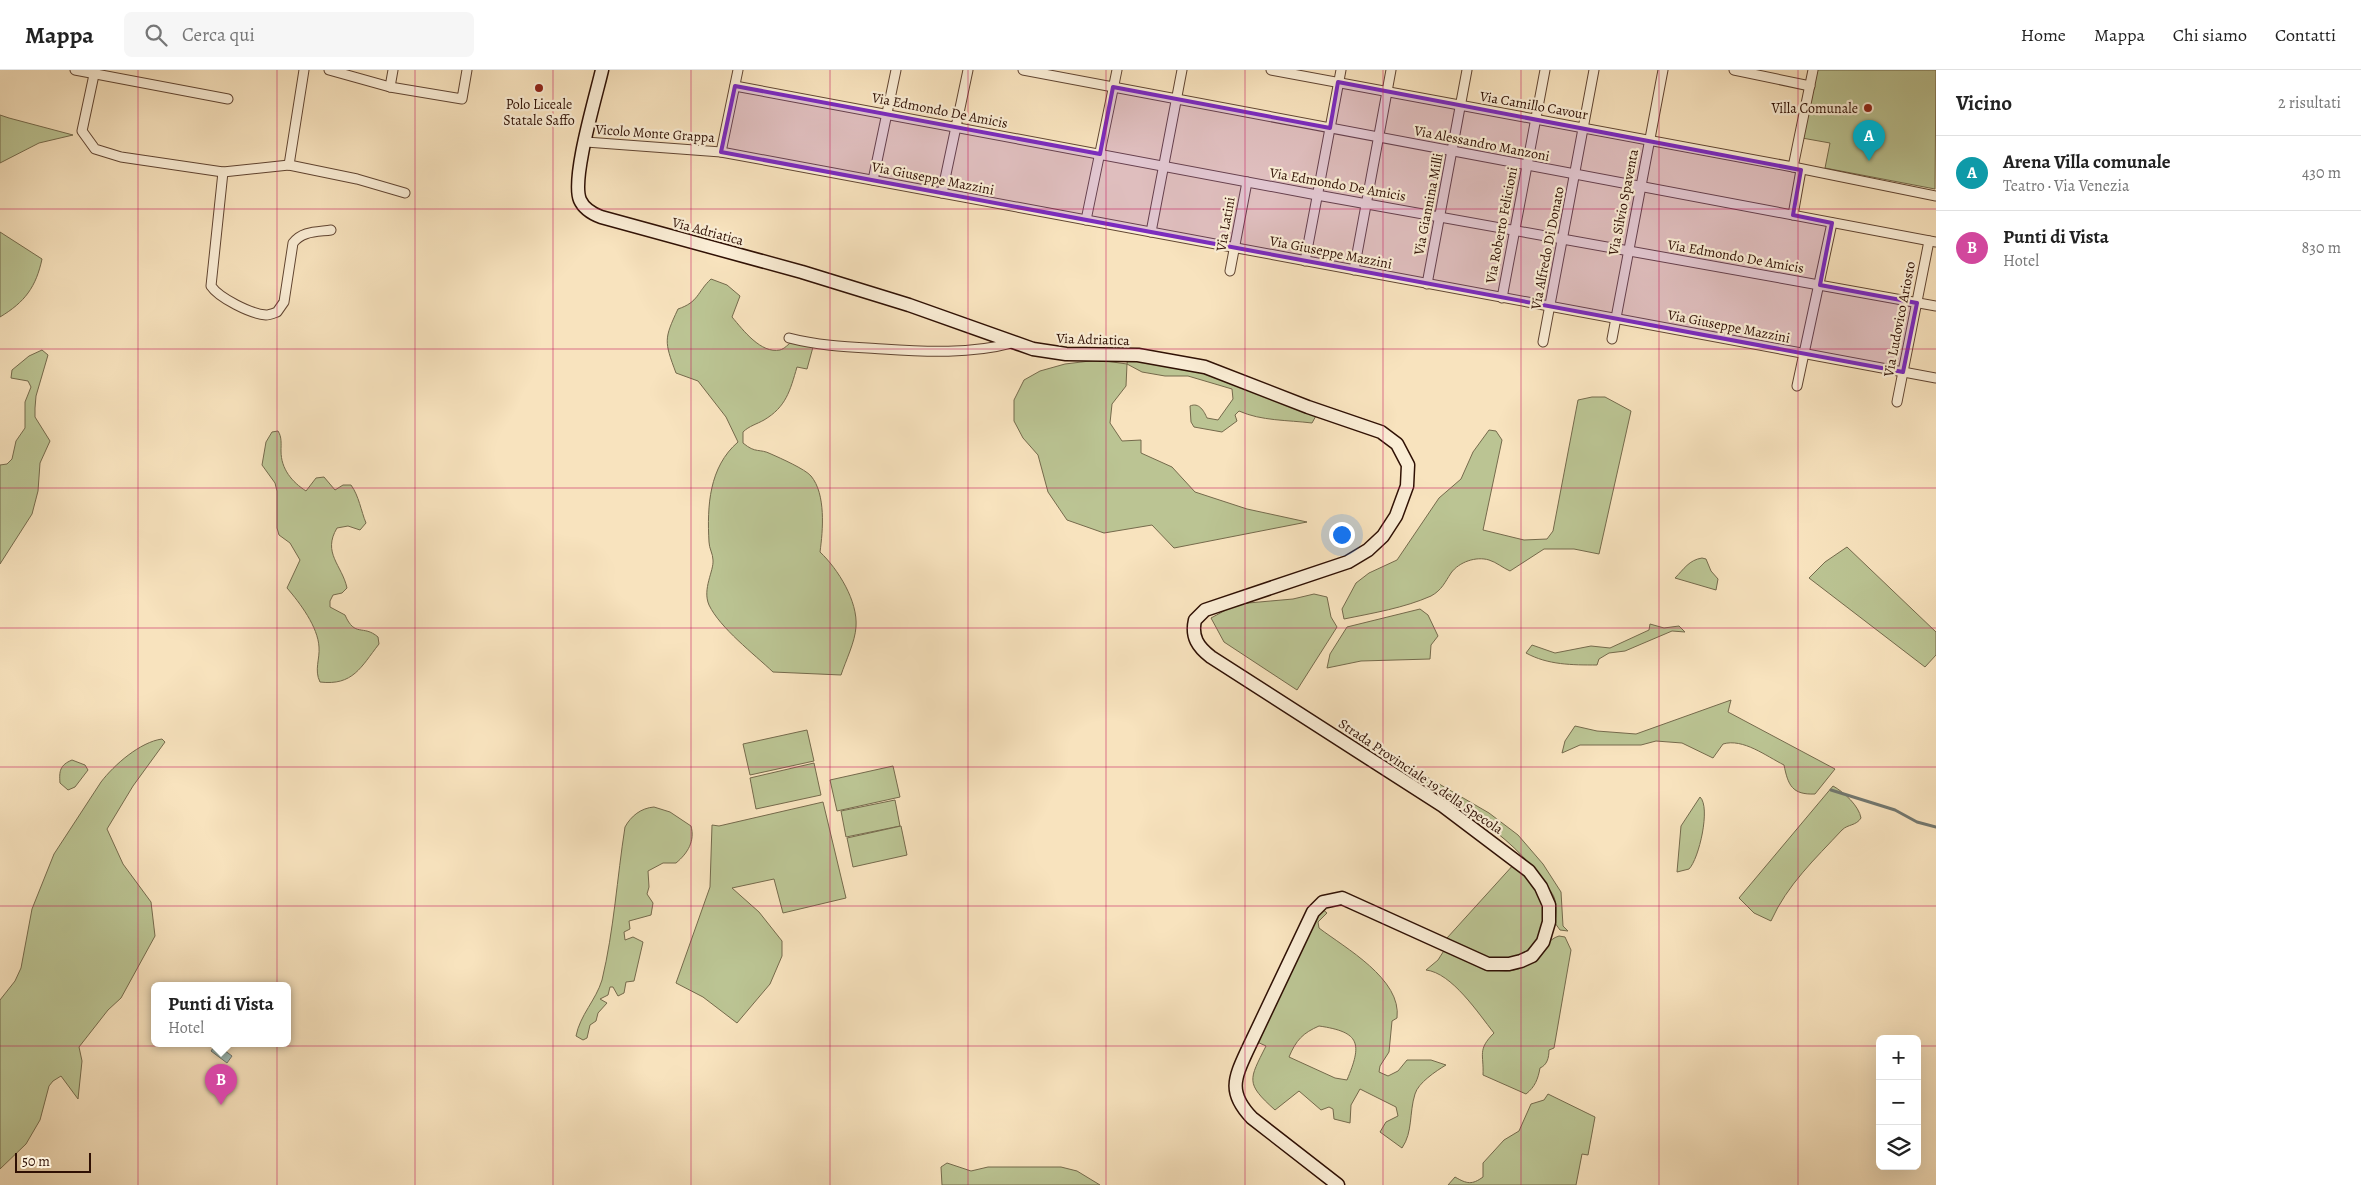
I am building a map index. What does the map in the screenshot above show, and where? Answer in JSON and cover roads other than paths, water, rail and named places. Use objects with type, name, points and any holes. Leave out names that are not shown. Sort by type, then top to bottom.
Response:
[{"type":"main road","name":"Via Adriatica","points":[[602,70],[578,178],[579,196],[585,207],[601,217],[810,275],[909,305],[1012,343],[1054,353],[1138,355],[1205,368],[1381,432],[1394,441],[1402,451],[1408,468],[1407,486],[1396,516],[1377,543],[1361,556],[1348,562],[1205,610],[1197,618],[1194,631],[1196,643],[1208,655]]},
{"type":"main road","name":"Strada Provinciale 19 della Specola","points":[[1208,655],[1476,829],[1529,871],[1541,887],[1550,905],[1550,922],[1543,942],[1532,956],[1509,964],[1488,964],[1342,898],[1324,902],[1313,912],[1247,1051],[1237,1074],[1235,1090],[1241,1107],[1252,1118],[1338,1185]]},
{"type":"street","points":[[74,70],[95,72],[228,99]]},
{"type":"street","points":[[288,165],[304,70]]},
{"type":"street","points":[[329,70],[390,87],[462,99],[467,70]]},
{"type":"street","points":[[390,87],[393,70]]},
{"type":"street","points":[[721,152],[738,70]]},
{"type":"street","points":[[873,180],[896,70]]},
{"type":"street","points":[[942,193],[968,70]]},
{"type":"street","name":"Via Alessandro Manzoni","points":[[1023,70],[1932,242]]},
{"type":"street","points":[[1086,220],[1117,70]]},
{"type":"street","points":[[1151,232],[1182,70]]},
{"type":"street","name":"Via Camillo Cavour","points":[[1271,70],[1797,168],[1936,196]]},
{"type":"street","points":[[1305,261],[1341,70]]},
{"type":"street","points":[[1354,270],[1391,70]]},
{"type":"street","name":"Via Giannina Milli","points":[[1427,284],[1468,70]]},
{"type":"street","name":"Via Roberto Felicioni","points":[[1502,298],[1545,70]]},
{"type":"street","name":"Via Alfredo Di Donato","points":[[1542,342],[1594,70]]},
{"type":"street","name":"Via Silvio Spaventa","points":[[1612,339],[1663,70]]},
{"type":"street","points":[[1734,70],[1810,86]]},
{"type":"street","points":[[1793,215],[1797,168],[1813,70]]},
{"type":"street","points":[[95,72],[82,131],[95,149],[114,155],[223,172],[288,165],[357,179],[405,193]]},
{"type":"street","name":"Via Edmondo De Amicis","points":[[735,86],[1366,204],[1936,306]]},
{"type":"street","name":"Vicolo Monte Grappa","points":[[586,142],[721,152]]},
{"type":"street","name":"Via Giuseppe Mazzini","points":[[721,152],[1936,378]]},
{"type":"street","points":[[223,172],[211,286],[216,294],[225,300],[267,316],[278,312],[284,302],[292,243],[298,236],[331,230]]},
{"type":"street","name":"Via Latini","points":[[1230,271],[1246,182]]},
{"type":"street","points":[[1798,386],[1832,223]]},
{"type":"street","name":"Via Ludovico Ariosto","points":[[1897,402],[1917,303],[1932,242]]},
{"type":"street","points":[[789,338],[818,345],[928,352],[988,348],[1012,343]]},
{"type":"water","points":[[214,1047],[220,1047],[232,1056],[227,1063],[211,1051]]},
{"type":"waterway","points":[[1831,790],[1895,810],[1917,822],[1936,827]]},
{"type":"place","name":"Polo Liceale Statale Saffo","points":[[539,88]]},
{"type":"place","name":"Villa Comunale","points":[[1868,108]]},
{"type":"place","name":"Arena Villa comunale","points":[[1869,161]]},
{"type":"place","name":"Punti di Vista","points":[[221,1105]]}]
